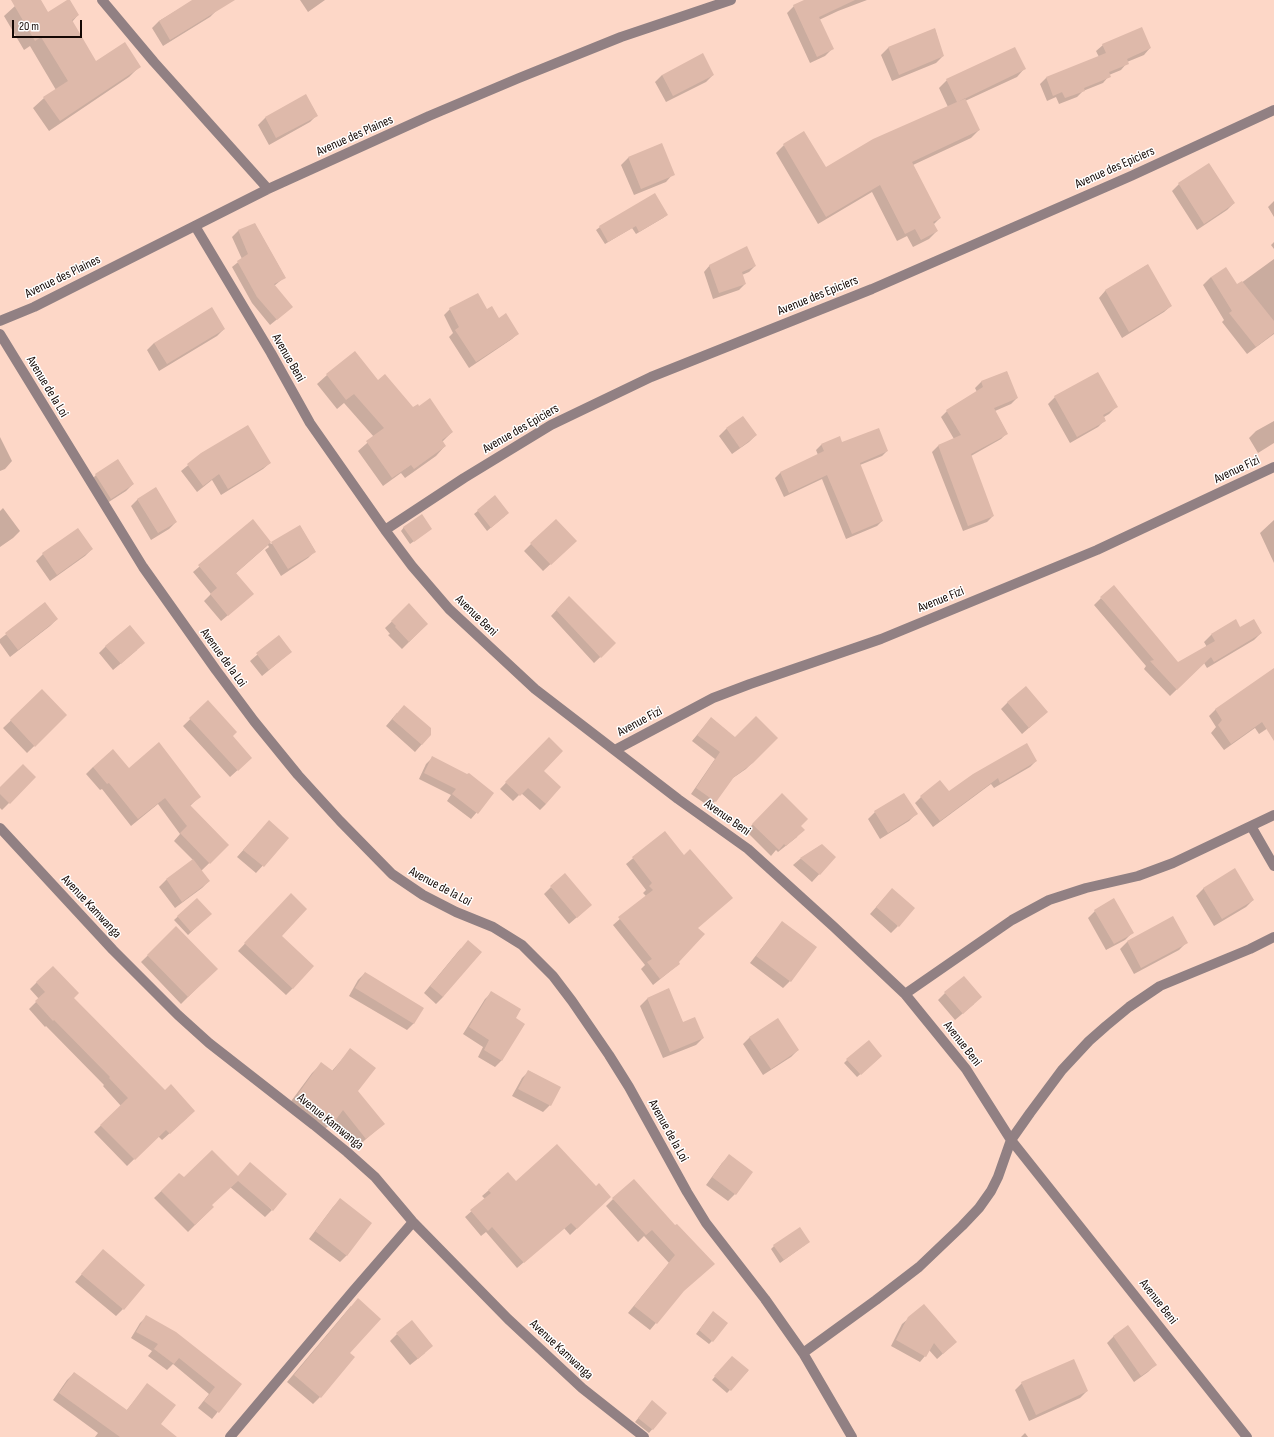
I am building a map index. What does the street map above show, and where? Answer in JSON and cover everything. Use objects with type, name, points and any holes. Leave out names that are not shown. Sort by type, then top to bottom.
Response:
[{"type":"street","points":[[102,0],[154,62],[268,189]]},
{"type":"street","name":"Avenue des Plaines","points":[[0,321],[34,307],[268,189],[429,116],[621,37],[731,0]]},
{"type":"street","name":"Avenue des Epiciers","points":[[385,530],[464,478],[551,425],[644,380],[872,289],[1131,176],[1274,110]]},
{"type":"street","name":"Avenue Beni","points":[[195,226],[271,353],[310,423],[385,530],[412,566],[449,609],[535,688],[678,799],[748,849],[905,994],[966,1069],[1011,1140],[1247,1437]]},
{"type":"street","name":"Avenue de la Loi","points":[[0,334],[143,567],[211,664],[254,721],[298,775],[340,821],[392,874],[423,896],[456,912],[493,927],[514,939],[553,976],[609,1055],[702,1216],[728,1253],[765,1299],[803,1353],[852,1437]]},
{"type":"street","name":"Avenue Fizi","points":[[615,750],[713,698],[881,639],[1090,553],[1274,467]]},
{"type":"street","points":[[905,994],[1012,920],[1049,900],[1086,888],[1138,876],[1173,863],[1274,816]]},
{"type":"street","points":[[1251,826],[1274,866]]},
{"type":"street","name":"Avenue Kamwanga","points":[[0,828],[113,950],[178,1014],[209,1043],[347,1152],[375,1177],[413,1222],[508,1319],[582,1388],[644,1437]]},
{"type":"street","points":[[803,1353],[920,1267],[979,1208],[991,1191],[998,1177],[1011,1140],[1062,1070],[1089,1040],[1129,1007],[1160,986],[1243,952],[1274,937]]},
{"type":"street","points":[[230,1437],[413,1222]]},
{"type":"building","points":[[11,0],[41,0],[48,12],[67,0],[70,0],[79,15],[72,20],[96,61],[125,42],[141,67],[60,121],[43,97],[68,81],[41,37],[35,41]]},
{"type":"building","points":[[192,0],[235,0],[170,40],[159,21]]},
{"type":"building","points":[[804,0],[855,0],[819,17],[834,49],[817,57],[793,5]]},
{"type":"building","points":[[1142,27],[1151,48],[1127,59],[1129,64],[1109,72],[1111,77],[1084,88],[1085,91],[1065,98],[1062,92],[1053,96],[1046,77],[1106,53],[1102,44]]},
{"type":"building","points":[[935,28],[944,56],[899,75],[888,47]]},
{"type":"building","points":[[1015,47],[1026,69],[965,98],[980,130],[912,162],[941,218],[933,222],[938,231],[921,240],[915,229],[905,234],[880,185],[826,217],[783,144],[804,131],[826,167],[873,139],[957,102],[946,79]]},
{"type":"building","points":[[703,53],[714,75],[673,96],[662,75]]},
{"type":"building","points":[[306,94],[318,116],[276,138],[265,117]]},
{"type":"building","points":[[662,143],[675,175],[641,189],[628,157]]},
{"type":"building","points":[[1209,163],[1235,203],[1204,224],[1178,183]]},
{"type":"building","points":[[655,193],[668,215],[639,232],[636,226],[608,242],[599,226]]},
{"type":"building","points":[[255,223],[286,278],[274,284],[293,307],[277,320],[257,297],[237,261],[248,254],[238,230]]},
{"type":"building","points":[[747,246],[756,266],[742,272],[746,284],[719,293],[709,265]]},
{"type":"building","points":[[1148,264],[1172,306],[1129,332],[1105,290]]},
{"type":"building","points":[[1226,267],[1237,284],[1242,281],[1274,321],[1274,333],[1256,347],[1229,313],[1232,311],[1211,277]]},
{"type":"building","points":[[478,293],[487,309],[492,306],[499,318],[506,313],[519,334],[476,362],[455,330],[459,327],[449,308]]},
{"type":"building","points":[[212,307],[225,329],[167,364],[154,343]]},
{"type":"building","points":[[355,351],[378,380],[385,374],[413,407],[418,404],[419,406],[430,398],[453,432],[442,440],[446,446],[414,469],[411,465],[392,478],[366,441],[384,428],[354,394],[346,400],[326,374]]},
{"type":"building","points":[[1007,371],[1018,398],[994,408],[1008,434],[971,454],[994,516],[968,526],[938,445],[961,435],[946,410],[983,387],[981,381]]},
{"type":"building","points":[[1098,372],[1118,407],[1103,415],[1106,421],[1077,437],[1054,396]]},
{"type":"building","points":[[743,416],[757,435],[740,448],[726,428]]},
{"type":"building","points":[[248,425],[271,463],[228,489],[219,474],[203,486],[187,464],[201,453]]},
{"type":"building","points":[[879,428],[888,451],[860,463],[883,521],[852,534],[827,475],[789,493],[780,472],[824,451],[821,444],[840,436],[842,442]]},
{"type":"building","points":[[118,459],[134,484],[111,499],[95,474]]},
{"type":"building","points":[[156,487],[177,522],[158,533],[137,499]]},
{"type":"building","points":[[495,495],[509,513],[491,528],[477,510]]},
{"type":"building","points":[[422,514],[432,529],[414,542],[403,527]]},
{"type":"building","points":[[253,519],[271,542],[236,573],[254,594],[228,616],[210,594],[217,588],[198,565]]},
{"type":"building","points":[[556,519],[577,541],[551,565],[530,543]]},
{"type":"building","points":[[300,525],[316,552],[288,569],[271,542]]},
{"type":"building","points":[[78,528],[93,549],[57,575],[42,553]]},
{"type":"building","points":[[1114,585],[1178,662],[1215,641],[1211,634],[1236,619],[1240,627],[1254,619],[1262,633],[1214,662],[1211,657],[1177,690],[1150,661],[1154,660],[1100,597]]},
{"type":"building","points":[[569,596],[616,643],[601,658],[556,610]]},
{"type":"building","points":[[45,602],[58,619],[18,650],[5,633]]},
{"type":"building","points":[[409,603],[428,624],[409,642],[391,621]]},
{"type":"building","points":[[130,625],[145,643],[121,664],[105,646]]},
{"type":"building","points":[[279,635],[292,652],[269,670],[256,653]]},
{"type":"building","points":[[1274,668],[1274,741],[1262,722],[1231,744],[1218,725],[1222,720],[1215,709]]},
{"type":"building","points":[[1026,686],[1048,712],[1029,728],[1007,702]]},
{"type":"building","points":[[42,689],[67,715],[35,747],[10,720]]},
{"type":"building","points":[[208,700],[237,732],[233,736],[252,758],[238,771],[189,718]]},
{"type":"building","points":[[404,705],[431,728],[431,735],[422,745],[392,719]]},
{"type":"building","points":[[756,716],[778,738],[753,763],[734,777],[716,802],[696,788],[720,752],[697,735],[711,717],[735,737]]},
{"type":"building","points":[[549,737],[563,751],[544,771],[561,787],[546,804],[528,788],[520,796],[505,782]]},
{"type":"building","points":[[159,742],[201,797],[190,805],[229,845],[210,864],[180,833],[187,826],[165,798],[138,819],[109,783],[107,784],[93,767],[113,749],[129,768]]},
{"type":"building","points":[[1027,743],[1037,761],[1000,783],[998,778],[940,821],[920,796],[940,780],[949,791],[973,774]]},
{"type":"building","points":[[432,756],[467,774],[469,773],[494,793],[478,814],[452,794],[456,789],[424,773]]},
{"type":"building","points":[[23,764],[36,777],[10,804],[0,794],[0,787]]},
{"type":"building","points":[[782,793],[808,819],[801,826],[805,830],[786,846],[784,844],[779,850],[752,824]]},
{"type":"building","points":[[904,793],[918,814],[888,833],[874,811]]},
{"type":"building","points":[[269,820],[289,838],[264,867],[243,850]]},
{"type":"building","points":[[665,831],[684,855],[690,849],[733,898],[698,928],[705,934],[679,962],[680,964],[660,979],[647,962],[652,959],[618,917],[653,890],[649,886],[652,883],[632,857]]},
{"type":"building","points":[[822,844],[836,857],[820,875],[800,858]]},
{"type":"building","points":[[193,859],[210,881],[182,902],[166,879]]},
{"type":"building","points":[[1235,868],[1254,900],[1222,919],[1203,888]]},
{"type":"building","points":[[565,873],[592,905],[577,918],[550,886]]},
{"type":"building","points":[[892,888],[915,908],[899,927],[876,907]]},
{"type":"building","points":[[291,893],[307,909],[282,936],[314,966],[293,989],[244,943]]},
{"type":"building","points":[[197,898],[212,914],[191,932],[177,916]]},
{"type":"building","points":[[1114,898],[1134,933],[1114,944],[1094,910]]},
{"type":"building","points":[[1173,916],[1188,943],[1141,968],[1127,941]]},
{"type":"building","points":[[782,921],[817,947],[791,982],[756,956]]},
{"type":"building","points":[[176,926],[218,969],[188,997],[147,955]]},
{"type":"building","points":[[468,940],[482,952],[443,997],[430,986]]},
{"type":"building","points":[[53,966],[79,993],[74,998],[165,1090],[171,1084],[195,1111],[170,1134],[166,1130],[135,1160],[100,1125],[128,1098],[109,1078],[110,1077],[54,1020],[53,1021],[35,1001],[45,992],[36,982]]},
{"type":"building","points":[[365,972],[424,1008],[414,1024],[355,988]]},
{"type":"building","points":[[964,976],[982,997],[963,1014],[944,992]]},
{"type":"building","points":[[669,988],[683,1022],[695,1017],[704,1038],[670,1052],[647,998]]},
{"type":"building","points":[[491,991],[521,1009],[516,1018],[525,1024],[502,1061],[484,1050],[489,1040],[469,1027]]},
{"type":"building","points":[[778,1018],[799,1050],[771,1069],[749,1037]]},
{"type":"building","points":[[869,1040],[882,1056],[861,1075],[846,1059]]},
{"type":"building","points":[[350,1048],[376,1068],[358,1091],[385,1124],[366,1139],[343,1110],[334,1122],[298,1094],[321,1062],[333,1071]]},
{"type":"building","points":[[528,1070],[561,1087],[551,1106],[518,1089]]},
{"type":"building","points":[[557,1144],[596,1186],[599,1183],[611,1197],[577,1229],[571,1223],[524,1263],[492,1227],[488,1231],[470,1210],[491,1193],[488,1190],[508,1172],[516,1181]]},
{"type":"building","points":[[212,1150],[238,1176],[250,1162],[287,1194],[273,1211],[238,1181],[212,1205],[214,1207],[195,1225],[161,1191],[179,1173],[184,1177]]},
{"type":"building","points":[[729,1154],[753,1172],[736,1195],[712,1177]]},
{"type":"building","points":[[634,1179],[675,1225],[677,1224],[715,1264],[684,1291],[657,1324],[634,1306],[675,1255],[652,1230],[646,1235],[612,1198]]},
{"type":"building","points":[[340,1198],[372,1223],[347,1256],[315,1231]]},
{"type":"building","points":[[800,1227],[810,1242],[784,1260],[773,1245]]},
{"type":"building","points":[[103,1249],[145,1285],[124,1310],[81,1274]]},
{"type":"building","points":[[358,1298],[381,1319],[350,1353],[355,1357],[321,1398],[294,1375]]},
{"type":"building","points":[[924,1304],[957,1342],[943,1354],[934,1343],[926,1357],[896,1340],[908,1317]]},
{"type":"building","points":[[713,1311],[728,1323],[713,1342],[699,1330]]},
{"type":"building","points":[[146,1315],[176,1332],[242,1384],[219,1413],[204,1401],[215,1387],[179,1358],[174,1364],[154,1349],[158,1344],[136,1332]]},
{"type":"building","points":[[412,1320],[433,1346],[418,1359],[396,1333]]},
{"type":"building","points":[[1128,1325],[1157,1365],[1141,1376],[1113,1336]]},
{"type":"building","points":[[732,1356],[749,1370],[731,1391],[714,1376]]},
{"type":"building","points":[[1074,1359],[1088,1391],[1036,1415],[1021,1382]]},
{"type":"building","points":[[74,1372],[127,1410],[147,1383],[176,1405],[161,1424],[177,1437],[120,1437],[59,1393]]},
{"type":"building","points":[[652,1400],[667,1413],[653,1430],[638,1418]]}]
